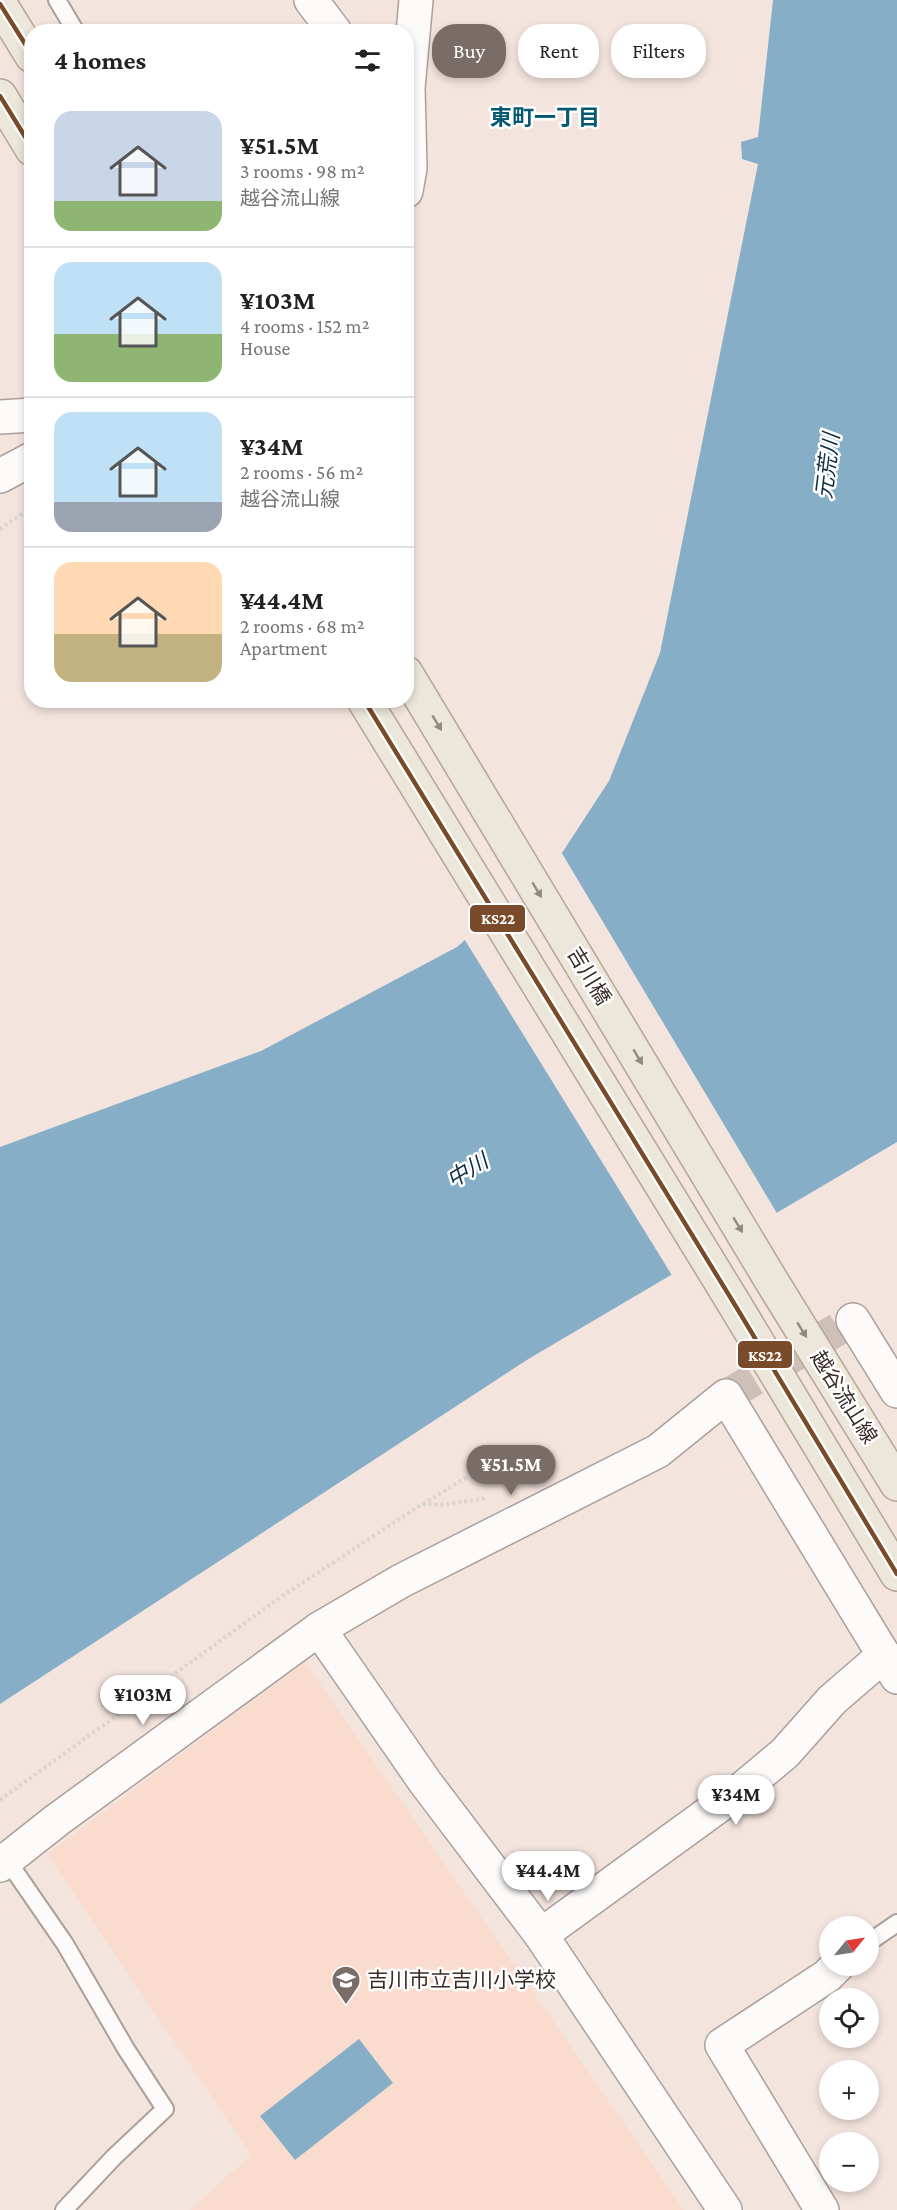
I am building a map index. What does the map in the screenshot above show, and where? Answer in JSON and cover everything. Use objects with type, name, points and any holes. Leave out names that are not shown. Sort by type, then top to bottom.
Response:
[{"type":"main road","points":[[0,4],[24,43]]},
{"type":"main road","points":[[0,96],[24,135]]},
{"type":"main road","name":"吉川橋","points":[[414,686],[771,1280]]},
{"type":"main road","points":[[369,708],[897,1574]]},
{"type":"main road","name":"越谷流山線","points":[[771,1280],[897,1484]]},
{"type":"street","points":[[311,0],[329,24]]},
{"type":"street","points":[[414,24],[416,0]]},
{"type":"street","points":[[0,417],[24,415]]},
{"type":"street","points":[[0,476],[24,463]]},
{"type":"street","points":[[853,1320],[897,1391]]},
{"type":"street","points":[[3,1863],[57,1820],[319,1629],[401,1581],[658,1452],[726,1396],[890,1666],[846,1687],[785,1753],[742,1789],[541,1935]]},
{"type":"street","points":[[319,1629],[425,1782],[541,1935],[725,2210]]},
{"type":"street","points":[[822,2210],[722,2045],[827,1976]]},
{"type":"lane","points":[[57,0],[71,24]]},
{"type":"lane","points":[[3,1863],[65,1944],[126,2049],[165,2109],[114,2157],[64,2210]]},
{"type":"lane","points":[[879,1935],[897,1923]]},
{"type":"path","points":[[0,529],[24,512]]},
{"type":"path","points":[[423,1504],[467,1477]]},
{"type":"shaded area","name":"吉川市立吉川小学校","points":[[305,1662],[684,2210],[190,2210],[251,2155],[47,1854]]},
{"type":"water","points":[[773,0],[897,0],[897,1142],[530,1358],[0,1704],[0,1147],[261,1051],[457,947],[560,856],[609,781],[660,653],[758,164],[742,159],[741,142],[758,137]]},
{"type":"water","points":[[359,2039],[393,2083],[295,2160],[260,2116]]},
{"type":"pier","points":[[560,850],[778,1215],[673,1277],[463,937]]},
{"type":"tunnel","points":[[726,1396],[853,1320]]},
{"type":"transit line","name":"KS22","points":[[0,4],[24,42]]},
{"type":"transit line","name":"KS22","points":[[0,96],[24,135]]},
{"type":"transit line","name":"KS22","points":[[369,708],[897,1574]]},
{"type":"place","name":"吉川市立吉川小学校","points":[[346,2006]]},
{"type":"district","name":"東町一丁目","points":[[545,117]]},
{"type":"water label","name":"元荒川","points":[[827,466]]},
{"type":"water label","name":"中川","points":[[467,1170]]}]
